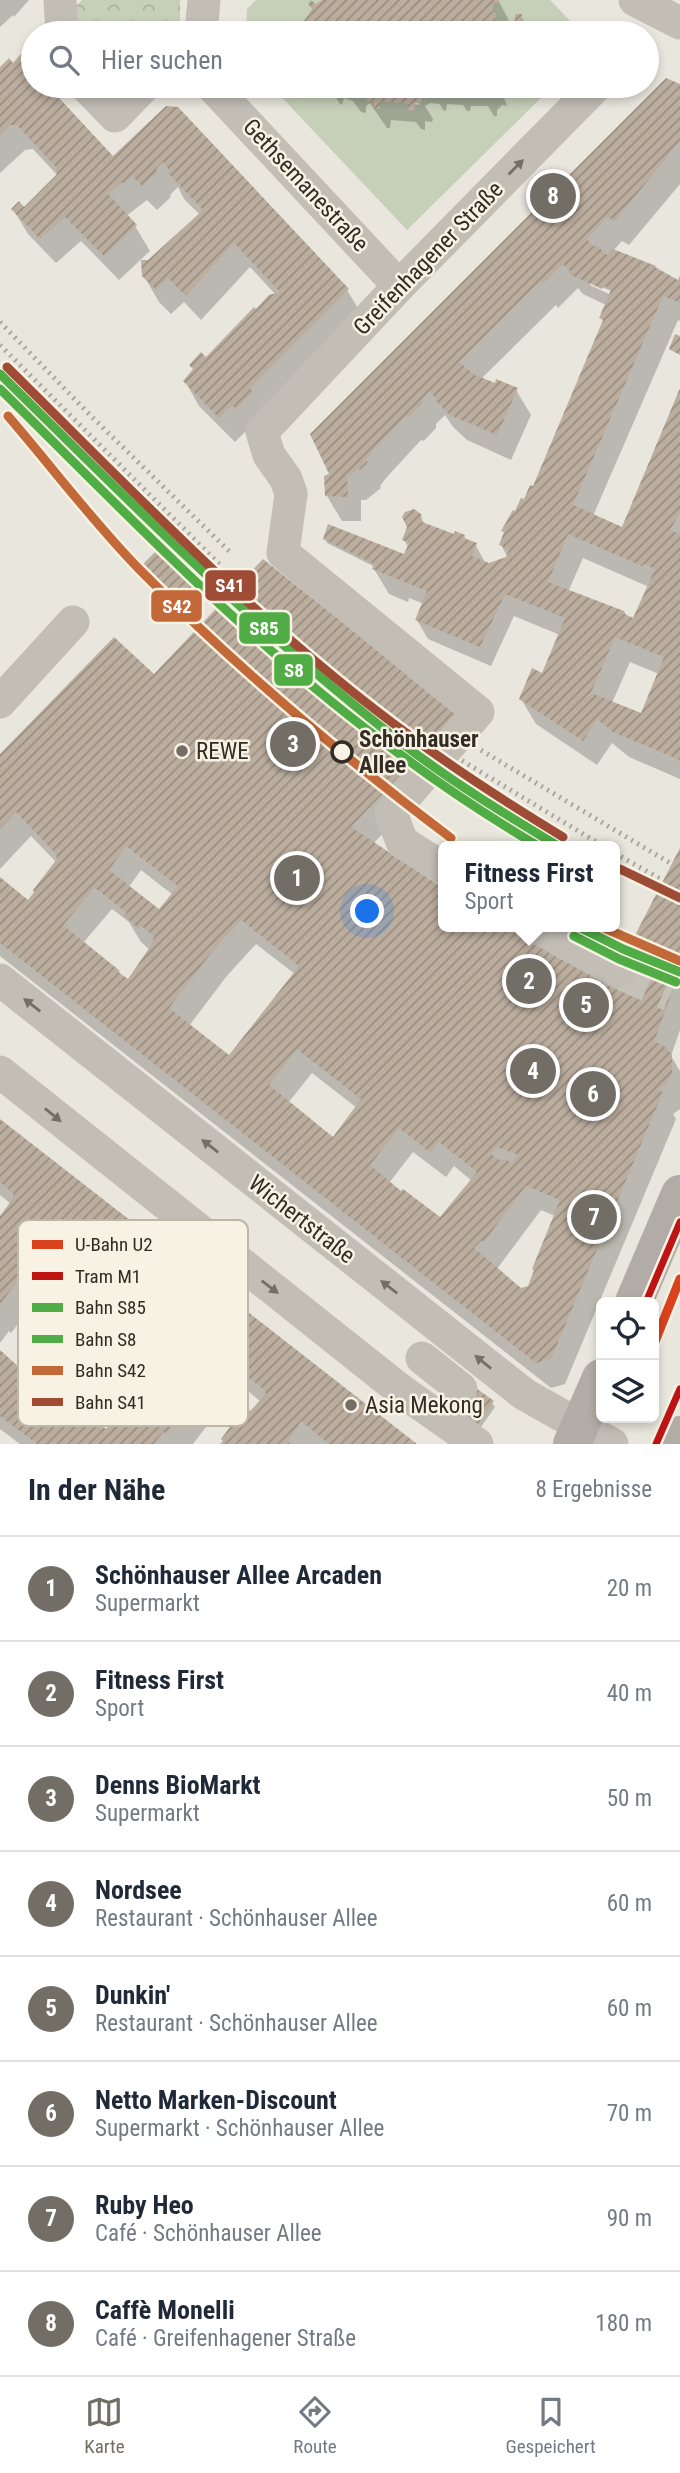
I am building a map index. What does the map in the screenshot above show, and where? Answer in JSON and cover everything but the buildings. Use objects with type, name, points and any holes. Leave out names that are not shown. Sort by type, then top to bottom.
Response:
[{"type":"main road","points":[[636,1297],[680,1194]]},
{"type":"main road","points":[[588,1438],[596,1400]]},
{"type":"main road","points":[[676,1444],[680,1435]]},
{"type":"street","points":[[60,0],[61,21]]},
{"type":"street","points":[[202,21],[204,0]]},
{"type":"street","points":[[98,98],[115,116],[132,98]]},
{"type":"street","name":"Gethsemanestraße","points":[[223,98],[399,286]]},
{"type":"street","name":"Greifenhagener Straße","points":[[438,865],[402,842],[391,813],[478,712],[283,553],[291,494],[286,479],[269,455],[262,432],[399,286],[584,98]]},
{"type":"street","points":[[0,702],[73,622]]},
{"type":"street","points":[[546,932],[618,972]]},
{"type":"street","name":"Wichertstraße","points":[[0,981],[524,1394],[588,1438]]},
{"type":"street","points":[[0,1072],[186,1220]]},
{"type":"street","points":[[248,1270],[399,1390],[477,1444]]},
{"type":"street","points":[[422,1358],[461,1389]]},
{"type":"green space","points":[[82,0],[180,0],[180,21],[75,21],[75,7]]},
{"type":"green space","points":[[256,0],[311,0],[308,4],[312,9],[304,21],[246,21],[247,9]]},
{"type":"green space","points":[[499,0],[550,0],[570,21],[521,21],[521,14],[515,14],[514,21],[496,21],[495,13],[492,13],[493,3],[498,3]]},
{"type":"green space","points":[[282,98],[368,98],[374,101],[374,109],[380,109],[380,101],[408,103],[408,110],[414,111],[415,103],[421,103],[422,98],[541,98],[407,230]]},
{"type":"tunnel","points":[[618,972],[670,995]]},
{"type":"railway","points":[[0,322],[90,415],[232,554]]},
{"type":"railway","points":[[0,345],[221,566]]},
{"type":"railway","points":[[469,743],[670,863]]},
{"type":"railway","points":[[456,757],[595,841]]},
{"type":"railway","points":[[620,856],[660,879]]},
{"type":"metro line","name":"U2","points":[[659,1332],[680,1279]]},
{"type":"tram line","name":"M1","points":[[648,1297],[680,1222]]},
{"type":"tram line","name":"M1","points":[[656,1444],[680,1389]]},
{"type":"rail line","name":"S41","points":[[7,367],[203,560],[305,653],[358,697],[431,751],[563,837]]},
{"type":"rail line","name":"S85","points":[[0,374],[196,565],[297,657],[440,771],[550,841]]},
{"type":"rail line","name":"S8","points":[[0,389],[193,580],[294,671],[418,767],[530,841]]},
{"type":"rail line","name":"S42","points":[[8,416],[106,533],[176,606],[291,710],[451,838]]},
{"type":"rail line","name":"S41","points":[[620,869],[680,898]]},
{"type":"rail line","name":"S85","points":[[589,932],[680,972]]},
{"type":"rail line","name":"S42","points":[[613,932],[680,961]]},
{"type":"rail line","name":"S8","points":[[574,936],[619,959],[676,982]]},
{"type":"place","name":"Caffè Monelli","points":[[553,196]]},
{"type":"place","name":"Denns BioMarkt","points":[[293,744]]},
{"type":"place","name":"REWE","points":[[182,751]]},
{"type":"place","name":"Schönhauser Allee","points":[[342,752]]},
{"type":"place","name":"Schönhauser Allee Arcaden","points":[[297,878]]},
{"type":"place","name":"Fitness First","points":[[529,981]]},
{"type":"place","name":"Dunkin'","points":[[586,1005]]},
{"type":"place","name":"Nordsee","points":[[533,1071]]},
{"type":"place","name":"Netto Marken-Discount","points":[[593,1094]]},
{"type":"place","name":"Ruby Heo","points":[[594,1217]]},
{"type":"place","name":"Asia Mekong","points":[[351,1405]]}]
